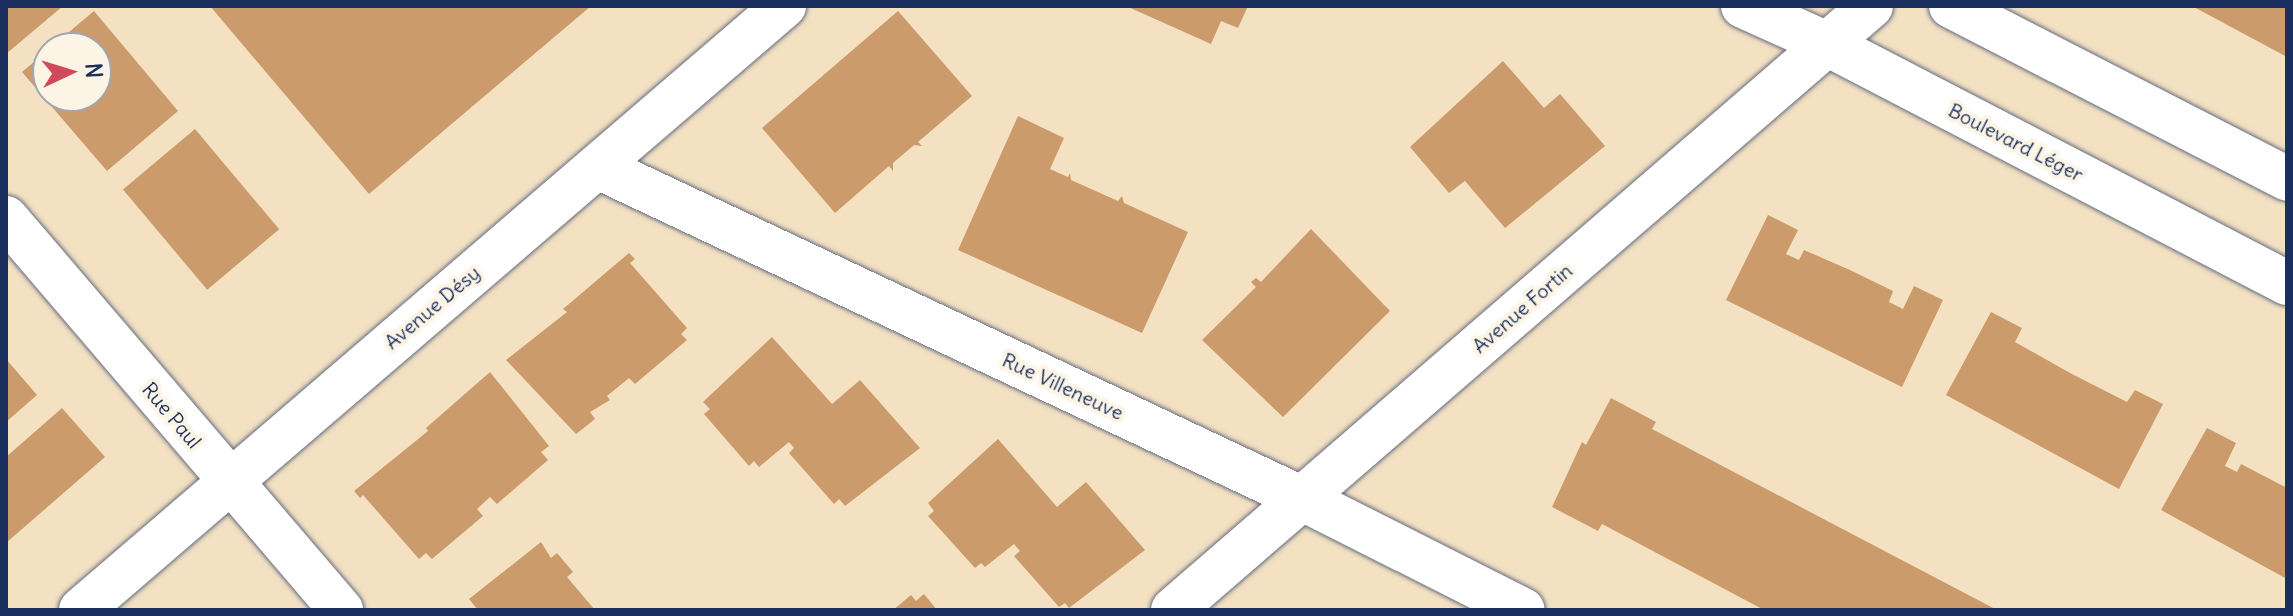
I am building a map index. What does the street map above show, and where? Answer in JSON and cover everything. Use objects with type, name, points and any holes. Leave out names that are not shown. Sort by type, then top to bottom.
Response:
[{"type":"street","name":"Avenue Désy","points":[[81,610],[600,168],[784,6]]},
{"type":"street","name":"Boulevard Léger","points":[[1743,6],[1825,43],[2287,283]]},
{"type":"street","name":"Avenue Fortin","points":[[1173,610],[1871,6]]},
{"type":"street","points":[[1951,6],[2287,179]]},
{"type":"street","name":"Rue Villeneuve","points":[[600,168],[1303,499],[1523,610]]},
{"type":"street","name":"Rue Paul","points":[[6,218],[341,610]]},
{"type":"building","points":[[6,6],[63,6],[32,32],[6,54]]},
{"type":"building","points":[[210,6],[591,6],[369,194]]},
{"type":"building","points":[[1126,6],[1248,6],[1238,28],[1221,21],[1211,44]]},
{"type":"building","points":[[2192,6],[2287,6],[2287,57]]},
{"type":"building","points":[[94,11],[112,32],[69,32]]},
{"type":"building","points":[[898,11],[972,96],[918,142],[922,146],[914,145],[893,163],[893,171],[889,166],[835,213],[762,128]]},
{"type":"building","points":[[112,32],[178,111],[107,171],[56,112],[112,112]]},
{"type":"building","points":[[1503,61],[1544,108],[1560,94],[1605,146],[1505,228],[1465,181],[1449,193],[1410,147]]},
{"type":"building","points":[[32,64],[32,84],[22,72]]},
{"type":"building","points":[[1018,116],[1064,138],[1050,169],[1068,177],[1070,173],[1071,180],[1118,201],[1122,196],[1124,203],[1188,232],[1142,333],[958,250]]},
{"type":"building","points":[[195,129],[279,229],[207,290],[123,189]]},
{"type":"building","points":[[1768,215],[1798,230],[1786,254],[1799,260],[1804,250],[1850,270],[1893,291],[1889,302],[1903,309],[1914,286],[1943,300],[1902,387],[1726,300]]},
{"type":"building","points":[[1311,229],[1390,311],[1283,417],[1202,340],[1256,287],[1251,282],[1256,278],[1261,282]]},
{"type":"building","points":[[629,253],[635,259],[630,263],[687,328],[681,334],[687,340],[635,384],[629,378],[607,396],[610,400],[590,412],[595,419],[576,434],[506,360],[567,312],[563,309]]},
{"type":"building","points":[[1991,312],[2022,328],[2015,342],[2070,373],[2127,402],[2135,390],[2163,404],[2119,489],[1946,395]]},
{"type":"building","points":[[772,337],[832,404],[860,380],[920,448],[845,506],[839,499],[834,504],[789,453],[794,448],[789,442],[759,467],[754,461],[749,466],[704,414],[710,409],[703,402]]},
{"type":"building","points":[[6,359],[37,395],[6,422]]},
{"type":"building","points":[[490,372],[549,446],[541,452],[548,460],[497,504],[490,497],[477,509],[483,516],[432,559],[426,553],[419,559],[363,495],[360,498],[354,491],[428,431],[426,428]]},
{"type":"building","points":[[1611,398],[1656,422],[1652,429],[1997,610],[1764,610],[1602,524],[1598,531],[1552,507],[1582,442],[1586,445]]},
{"type":"building","points":[[62,408],[105,457],[6,543],[6,457]]},
{"type":"building","points":[[2207,428],[2236,443],[2225,466],[2237,472],[2241,464],[2287,488],[2287,579],[2161,510]]},
{"type":"building","points":[[998,439],[1057,507],[1086,482],[1145,550],[1069,608],[1065,603],[1059,607],[1014,556],[1020,551],[1014,544],[985,567],[981,563],[975,568],[928,516],[934,511],[928,503]]},
{"type":"building","points":[[541,542],[551,558],[557,553],[573,572],[567,577],[595,610],[478,610],[469,599]]},
{"type":"building","points":[[924,594],[937,610],[893,610],[911,595],[916,601]]}]
